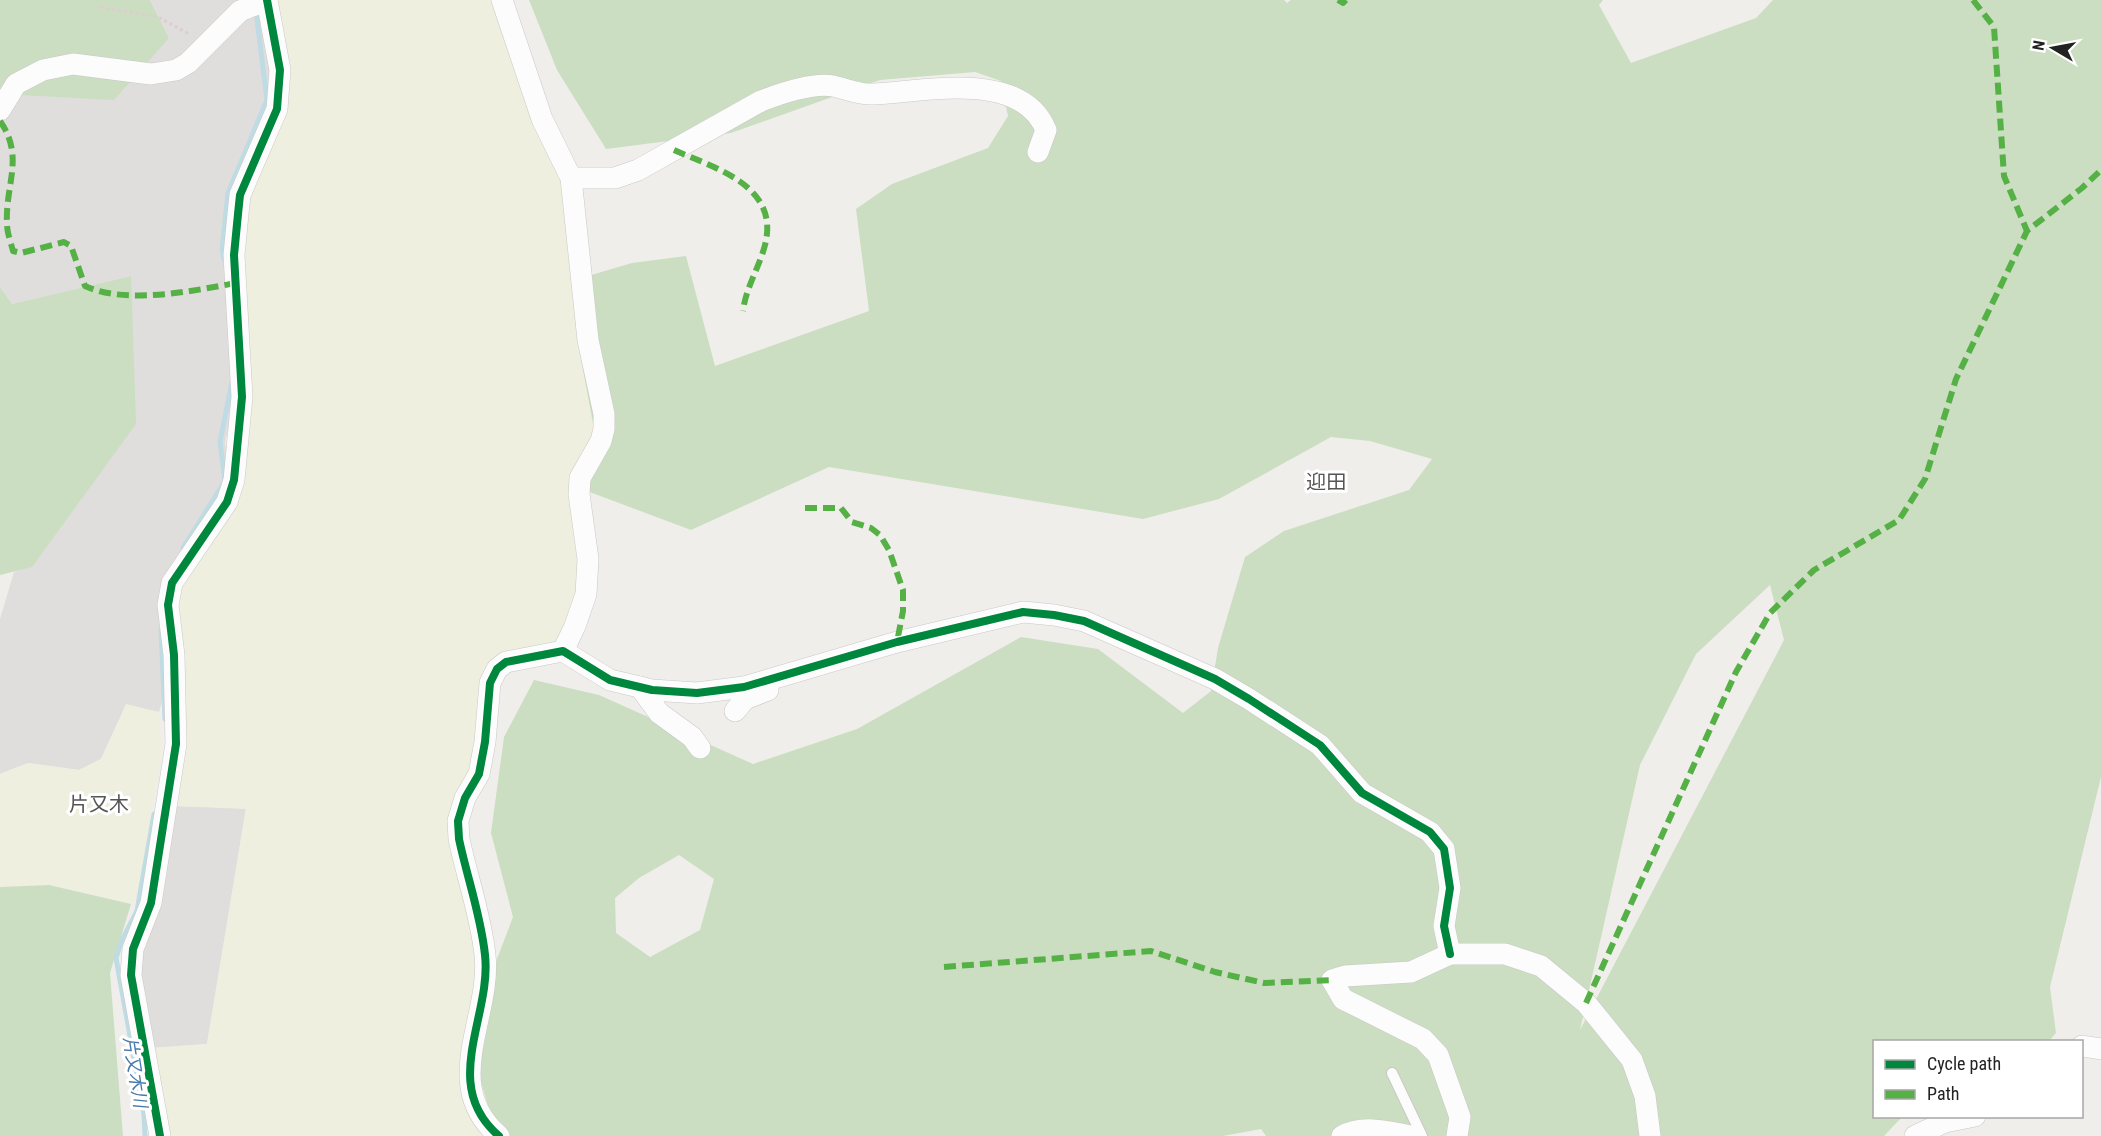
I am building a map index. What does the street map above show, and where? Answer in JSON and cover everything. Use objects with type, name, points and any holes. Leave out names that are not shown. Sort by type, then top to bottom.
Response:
[{"type":"street","points":[[502,0],[542,119],[571,178],[588,340],[604,429],[601,441],[580,478],[579,495],[588,559],[586,594],[576,626],[563,651]]},
{"type":"street","points":[[0,110],[16,84],[43,70],[73,64],[151,74],[176,70],[188,63],[199,40],[240,10],[261,3],[279,79],[277,109],[240,195],[234,255],[242,397],[234,480],[227,502],[172,583],[168,604],[174,655],[176,744],[150,903],[133,949],[130,975],[160,1136]]},
{"type":"street","points":[[571,178],[615,178],[638,170],[761,101],[782,93],[830,85],[861,94],[919,88],[1003,92],[1028,103],[1042,121],[1046,130],[1038,152]]},
{"type":"street","points":[[499,1136],[475,1109],[471,1048],[484,980],[485,955],[459,839],[458,821],[465,798],[479,774],[485,742],[490,683],[497,669],[506,662],[563,651],[610,680],[640,687],[697,693],[744,687],[897,642],[1023,612],[1084,621],[1215,679],[1249,699],[1320,745],[1362,793],[1430,832],[1444,849],[1450,888],[1444,926],[1450,954]]},
{"type":"street","points":[[735,711],[745,699],[774,688],[790,673]]},
{"type":"street","points":[[640,687],[659,713],[692,737],[700,748]]},
{"type":"street","points":[[1457,1136],[1460,1118],[1438,1055],[1423,1039],[1343,999],[1332,980],[1346,976],[1411,972],[1450,954],[1505,954],[1541,966],[1586,1004],[1632,1060],[1645,1096],[1650,1136]]},
{"type":"street","points":[[2083,1046],[2101,1049]]},
{"type":"street","points":[[1915,1136],[1945,1122],[1965,1118]]},
{"type":"street","points":[[1342,1136],[1368,1129],[1411,1136]]},
{"type":"lane","points":[[1392,1073],[1422,1136]]},
{"type":"path","points":[[100,7],[158,17],[199,40]]},
{"type":"shaded area","points":[[150,0],[260,0],[273,92],[234,193],[238,385],[225,443],[230,473],[159,712],[126,705],[101,759],[79,770],[28,763],[0,774],[0,619],[14,572],[32,566],[131,276],[12,304],[0,287],[0,94],[169,38]]},
{"type":"shaded area","points":[[173,806],[246,808],[207,1044],[151,1048],[136,964]]},
{"type":"green space","points":[[0,0],[150,0],[169,38],[114,100],[0,94]]},
{"type":"green space","points":[[277,0],[499,0],[560,164],[575,246],[571,281],[578,343],[597,442],[575,473],[584,581],[562,641],[489,664],[480,741],[456,811],[480,956],[468,1039],[493,1136],[164,1136],[151,1048],[207,1044],[246,809],[173,806],[176,587],[227,517],[240,250],[247,208],[281,108]]},
{"type":"green space","points":[[529,0],[1284,0],[1287,3],[1291,0],[1603,0],[1599,5],[1631,63],[1756,18],[1773,0],[2101,0],[2101,777],[2050,987],[2056,1033],[2050,1040],[1873,1040],[1873,1118],[1901,1118],[1884,1136],[1266,1136],[1261,1129],[1223,1136],[497,1136],[478,1072],[497,959],[513,917],[491,833],[504,737],[534,680],[599,695],[753,764],[857,729],[1021,637],[1098,649],[1183,713],[1211,691],[1218,648],[1245,557],[1284,531],[1409,490],[1432,459],[1370,441],[1331,437],[1219,499],[1143,519],[829,467],[691,530],[587,491],[599,456],[578,343],[571,281],[632,263],[686,256],[715,366],[869,311],[856,209],[892,184],[988,148],[1008,116],[1001,81],[975,72],[880,80],[731,133],[606,149],[557,70]],"holes":[[[1770,585],[1784,640],[1580,1030],[1640,765],[1696,654]],[[679,855],[714,879],[700,930],[650,957],[616,933],[615,898],[639,878]]]},
{"type":"green space","points":[[131,276],[136,424],[32,567],[0,575],[0,287],[12,304]]},
{"type":"green space","points":[[126,704],[159,712],[162,749],[137,898],[131,904],[49,885],[0,887],[0,774],[28,763],[79,770],[101,759]]},
{"type":"green space","points":[[49,885],[131,904],[110,973],[123,1136],[0,1136],[0,887]]},
{"type":"waterway","name":"片又木川","points":[[224,259],[222,249],[228,193],[267,100],[256,11]]},
{"type":"waterway","name":"片又木川","points":[[183,548],[225,481],[220,442],[232,382]]},
{"type":"waterway","name":"片又木川","points":[[161,630],[165,719]]},
{"type":"waterway","name":"片又木川","points":[[145,1136],[144,1114],[116,958],[122,940],[137,911],[154,814]]},
{"type":"marked path","points":[[1338,0],[1343,3],[1346,0]]},
{"type":"marked path","points":[[1973,0],[1994,27],[2004,176],[2027,231]]},
{"type":"marked path","points":[[0,121],[7,134],[13,159],[7,210],[8,234],[13,251],[21,253],[64,242],[71,246],[85,286],[101,292],[120,295],[159,295],[236,283]]},
{"type":"marked path","points":[[674,150],[741,182],[754,194],[763,208],[767,225],[765,245],[743,311]]},
{"type":"marked path","points":[[1586,1003],[1736,672],[1770,613],[1814,570],[1899,520],[1925,479],[1956,379],[2027,231],[2082,188],[2101,170]]},
{"type":"marked path","points":[[805,508],[841,508],[852,522],[871,528],[880,535],[889,550],[903,590],[903,611],[897,642]]},
{"type":"marked path","points":[[944,967],[1151,951],[1215,972],[1264,983],[1332,980]]},
{"type":"cycle path","points":[[160,1136],[131,975],[133,949],[151,903],[176,744],[174,655],[168,605],[172,583],[227,502],[234,480],[242,397],[234,255],[240,195],[277,109],[280,70],[267,0]]},
{"type":"cycle path","points":[[499,1136],[481,1116],[472,1095],[470,1072],[472,1049],[482,1002],[485,955],[477,911],[459,839],[458,821],[465,798],[479,774],[485,742],[490,683],[497,669],[506,662],[563,651],[610,680],[652,690],[697,693],[744,687],[897,642],[1023,612],[1084,621],[1215,679],[1249,699],[1320,745],[1362,793],[1430,832],[1444,849],[1450,888],[1444,926],[1450,954]]},
{"type":"district","name":"迎田","points":[[1326,482]]},
{"type":"district","name":"片又木","points":[[99,804]]}]
